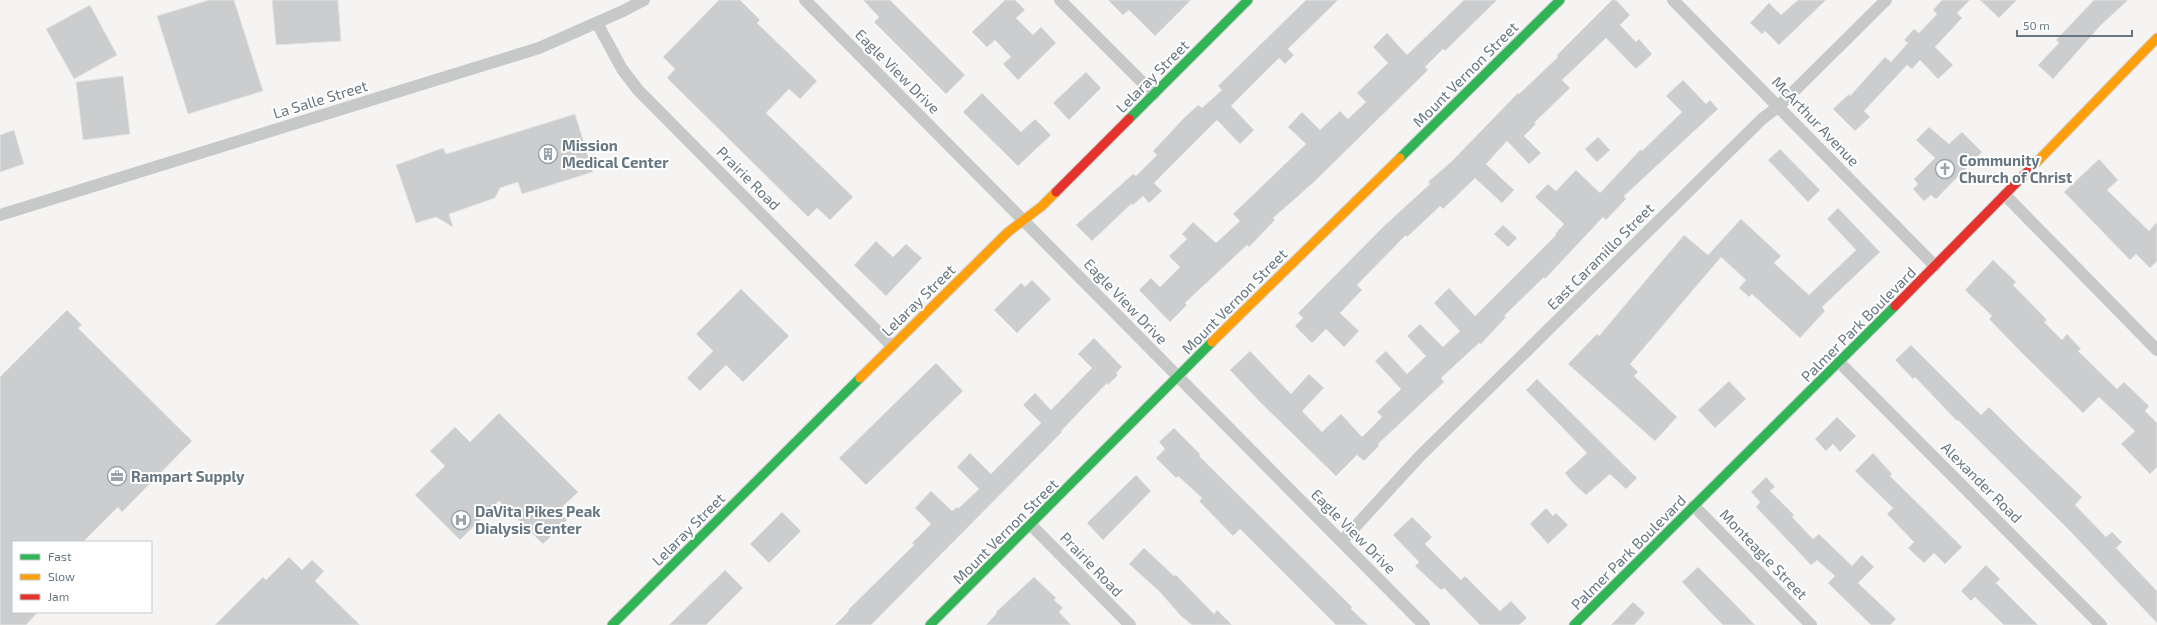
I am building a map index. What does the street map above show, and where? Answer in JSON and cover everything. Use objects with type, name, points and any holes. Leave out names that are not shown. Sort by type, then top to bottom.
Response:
[{"type":"street","name":"La Salle Street","points":[[0,215],[539,48],[597,23],[644,0]]},
{"type":"street","name":"Eagle View Drive","points":[[805,0],[1424,625]]},
{"type":"street","points":[[1060,0],[1154,94]]},
{"type":"street","name":"Lelaray Street","points":[[612,625],[1008,232],[1042,206],[1248,0]]},
{"type":"street","name":"Mount Vernon Street","points":[[930,625],[1177,377],[1560,0]]},
{"type":"street","name":"McArthur Avenue","points":[[1673,0],[1935,266]]},
{"type":"street","name":"East Caramillo Street","points":[[1342,541],[1451,425],[1762,119],[1779,106],[1886,0]]},
{"type":"street","name":"Prairie Road","points":[[597,23],[622,69],[638,90],[892,346]]},
{"type":"street","name":"Palmer Park Boulevard","points":[[1574,625],[1935,266],[2157,38]]},
{"type":"street","points":[[2005,195],[2157,350]]},
{"type":"street","name":"Alexander Road","points":[[1839,362],[2101,625]]},
{"type":"street","name":"Monteagle Street","points":[[1694,506],[1811,625]]},
{"type":"street","name":"Prairie Road","points":[[1031,525],[1130,625]]},
{"type":"building","points":[[209,0],[234,0],[263,91],[188,114],[157,16]]},
{"type":"building","points":[[272,0],[338,0],[341,41],[276,45]]},
{"type":"building","points":[[719,0],[740,0],[760,20],[757,23],[817,81],[800,99],[789,89],[766,113],[853,197],[830,220],[817,208],[808,217],[667,78],[675,69],[663,57]]},
{"type":"building","points":[[863,0],[890,0],[965,75],[946,94],[874,22],[879,17]]},
{"type":"building","points":[[1005,0],[1015,0],[1025,10],[1016,18],[1033,35],[1041,27],[1056,43],[1018,80],[1003,64],[1011,57],[995,40],[987,47],[972,32]]},
{"type":"building","points":[[1108,0],[1191,0],[1155,36],[1129,10],[1123,15]]},
{"type":"building","points":[[1306,0],[1338,0],[1288,49],[1294,55],[1285,64],[1279,58],[1231,106],[1254,130],[1240,144],[1217,120],[1154,183],[1162,191],[1149,203],[1143,196],[1133,205],[1131,204],[1092,241],[1076,225],[1133,174],[1136,176],[1157,155],[1153,151],[1183,119],[1198,105],[1202,108],[1222,90],[1218,86]]},
{"type":"building","points":[[1464,0],[1497,0],[1445,51],[1443,49],[1425,67],[1428,70],[1314,182],[1273,218],[1275,220],[1249,247],[1247,245],[1185,303],[1187,305],[1170,322],[1139,290],[1151,278],[1160,287],[1180,267],[1169,256],[1187,239],[1182,234],[1193,222],[1216,243],[1240,221],[1233,214],[1306,144],[1288,127],[1302,112],[1320,130],[1340,111],[1348,119],[1366,102],[1357,93],[1388,63],[1373,47],[1387,33],[1407,55]]},
{"type":"building","points":[[1612,0],[1616,0],[1630,15],[1620,25],[1636,42],[1639,39],[1652,54],[1636,69],[1606,38],[1562,80],[1570,88],[1534,123],[1536,124],[1524,136],[1541,153],[1529,164],[1507,141],[1486,164],[1514,190],[1502,203],[1475,178],[1443,209],[1440,206],[1407,237],[1406,235],[1357,285],[1362,290],[1340,313],[1359,331],[1344,347],[1326,329],[1312,343],[1295,326],[1303,318],[1298,313],[1384,226],[1430,184],[1428,182],[1452,161],[1518,93],[1519,94],[1558,57],[1557,55]]},
{"type":"building","points":[[1798,0],[1826,0],[1779,45],[1765,31],[1762,34],[1750,23],[1769,3],[1781,15]]},
{"type":"building","points":[[1942,0],[1970,0],[1957,13],[1962,18],[1935,47],[1953,65],[1938,79],[1920,60],[1912,69],[1907,65],[1864,111],[1870,117],[1855,131],[1833,109],[1849,94],[1850,96],[1885,57],[1891,62],[1908,43],[1904,40],[1914,29],[1919,33],[1937,14],[1933,10]]},
{"type":"building","points":[[1980,0],[2017,0],[1999,18]]},
{"type":"building","points":[[2094,0],[2128,0],[2100,26],[2053,79],[2038,65],[2059,43],[2056,40]]},
{"type":"building","points":[[90,5],[117,55],[74,79],[46,29]]},
{"type":"building","points":[[1086,72],[1101,88],[1069,120],[1053,103]]},
{"type":"building","points":[[123,76],[130,134],[83,140],[76,82]]},
{"type":"building","points":[[1683,80],[1706,104],[1710,100],[1718,109],[1624,196],[1626,199],[1606,220],[1603,217],[1545,279],[1544,277],[1504,316],[1506,317],[1481,344],[1479,343],[1441,378],[1444,382],[1378,444],[1379,446],[1364,461],[1357,455],[1336,476],[1260,402],[1230,370],[1250,351],[1291,394],[1309,374],[1324,388],[1302,411],[1322,432],[1341,414],[1362,437],[1382,417],[1377,412],[1401,389],[1375,361],[1386,351],[1407,374],[1426,356],[1407,336],[1420,324],[1443,347],[1460,331],[1434,303],[1449,288],[1475,316],[1556,235],[1555,234],[1564,224],[1535,197],[1548,184],[1556,191],[1576,170],[1600,193],[1641,149],[1642,151],[1682,112],[1666,96]]},
{"type":"building","points":[[982,93],[1021,132],[1035,119],[1051,135],[1018,166],[963,112]]},
{"type":"building","points":[[575,114],[593,172],[522,194],[518,182],[500,188],[495,198],[449,214],[453,227],[436,217],[416,223],[396,165],[443,148],[446,154]]},
{"type":"building","name":"Community Church of Christ","points":[[1929,127],[1949,144],[1962,132],[1982,152],[1936,199],[1931,195],[1924,201],[1913,189],[1918,184],[1914,179],[1935,158],[1916,140]]},
{"type":"building","points":[[14,130],[24,164],[0,172],[0,135]]},
{"type":"building","points":[[1598,137],[1610,150],[1597,162],[1585,149]]},
{"type":"building","points":[[1780,149],[1820,190],[1808,202],[1768,160]]},
{"type":"building","points":[[2099,159],[2118,180],[2107,190],[2149,231],[2157,222],[2157,261],[2150,268],[2136,254],[2130,260],[2064,192]]},
{"type":"building","points":[[1838,208],[1880,252],[1822,307],[1825,311],[1800,338],[1752,294],[1749,297],[1739,288],[1746,280],[1721,257],[1630,364],[1638,372],[1634,376],[1677,417],[1655,441],[1568,364],[1597,334],[1599,336],[1684,235],[1708,255],[1741,219],[1781,256],[1774,263],[1809,295],[1856,250],[1827,219]]},
{"type":"building","points":[[1503,225],[1517,238],[1508,247],[1494,234]]},
{"type":"building","points":[[876,241],[893,257],[906,244],[922,258],[886,296],[854,265]]},
{"type":"building","points":[[1993,260],[2016,282],[2013,285],[2047,320],[2044,322],[2062,340],[2067,334],[2081,349],[2078,351],[2117,389],[2124,382],[2149,406],[2145,411],[2157,423],[2157,467],[2150,474],[2121,444],[2135,431],[2099,397],[2083,413],[1989,319],[1992,316],[1965,290]]},
{"type":"building","points":[[1032,280],[1051,299],[1017,333],[994,310],[1021,283],[1025,287]]},
{"type":"building","points":[[741,289],[789,336],[743,382],[726,365],[700,391],[687,378],[713,351],[696,334]]},
{"type":"building","points":[[67,310],[82,325],[78,328],[192,441],[122,512],[118,507],[84,541],[12,541],[12,613],[37,613],[26,625],[0,625],[0,377]]},
{"type":"building","points":[[1094,338],[1122,367],[1116,373],[1118,375],[1108,385],[1107,383],[1061,431],[1062,432],[871,625],[835,625],[849,611],[848,610],[914,545],[912,543],[931,524],[915,508],[931,491],[952,511],[957,507],[959,508],[979,489],[957,467],[970,453],[991,474],[1041,423],[1023,405],[1035,393],[1051,410],[1092,368],[1078,354]]},
{"type":"building","points":[[1911,345],[1981,415],[1989,407],[2082,497],[2075,505],[2106,537],[2112,532],[2122,542],[2116,548],[2157,591],[2157,623],[2069,530],[1958,420],[1957,421],[1915,377],[1913,379],[1895,360]]},
{"type":"building","points":[[936,363],[963,391],[866,485],[839,458]]},
{"type":"building","points":[[1537,379],[1637,478],[1626,489],[1610,474],[1586,495],[1572,482],[1565,473],[1587,453],[1526,390]]},
{"type":"building","points":[[1729,381],[1746,399],[1715,428],[1698,410]]},
{"type":"building","points":[[499,413],[578,492],[558,511],[567,520],[543,544],[499,501],[460,540],[415,495],[445,466],[430,451],[455,427],[470,442]]},
{"type":"building","points":[[1837,417],[1856,436],[1840,452],[1833,444],[1826,451],[1815,439]]},
{"type":"building","points":[[1174,428],[1200,454],[1199,456],[1352,607],[1351,609],[1368,625],[1336,625],[1240,529],[1233,536],[1199,501],[1202,498],[1178,476],[1176,478],[1156,458],[1165,449],[1159,442]]},
{"type":"building","points":[[1873,453],[1892,474],[1890,476],[1962,547],[1945,564],[1934,553],[1924,563],[1908,548],[1914,542],[1887,514],[1893,508],[1855,471]]},
{"type":"building","points":[[1136,475],[1151,491],[1103,540],[1087,523]]},
{"type":"building","points":[[1766,477],[1775,487],[1770,491],[1794,515],[1792,517],[1813,539],[1819,534],[1852,566],[1862,555],[1874,567],[1858,583],[1896,619],[1890,625],[1871,625],[1828,583],[1835,576],[1817,560],[1811,565],[1756,507],[1760,502],[1751,492]]},
{"type":"building","points":[[1546,508],[1553,516],[1556,513],[1568,525],[1548,544],[1530,524]]},
{"type":"building","points":[[782,512],[801,531],[769,563],[750,544]]},
{"type":"building","points":[[1412,517],[1432,537],[1425,544],[1461,580],[1465,576],[1500,611],[1511,601],[1527,618],[1519,625],[1480,625],[1444,588],[1441,590],[1415,566],[1419,562],[1393,535]]},
{"type":"building","points":[[1144,548],[1174,576],[1176,575],[1214,614],[1217,610],[1232,625],[1192,625],[1181,616],[1159,591],[1129,564]]},
{"type":"building","points":[[289,557],[302,570],[312,560],[324,571],[315,581],[360,625],[215,625],[263,577],[266,580]]},
{"type":"building","points":[[1986,565],[2000,579],[1996,583],[2038,625],[2004,625],[1975,597],[1971,601],[1961,591]]},
{"type":"building","points":[[1698,567],[1755,625],[1723,625],[1712,614],[1682,582]]},
{"type":"building","points":[[725,570],[743,588],[706,625],[669,625]]},
{"type":"building","points":[[1034,577],[1056,598],[1054,600],[1063,608],[1059,612],[1071,625],[986,625],[997,613],[996,612]]},
{"type":"building","points":[[1633,602],[1645,613],[1634,625],[1611,625]]},
{"type":"traffic: fast","points":[[1129,119],[1248,0]]},
{"type":"traffic: fast","points":[[1400,158],[1560,0]]},
{"type":"traffic: fast","points":[[1574,625],[1895,306]]},
{"type":"traffic: fast","points":[[930,625],[1212,342]]},
{"type":"traffic: fast","points":[[612,625],[860,378]]},
{"type":"traffic: slow","points":[[2032,167],[2157,38]]},
{"type":"traffic: slow","points":[[1212,342],[1400,158]]},
{"type":"traffic: slow","points":[[860,378],[1008,232],[1042,206],[1056,192]]},
{"type":"traffic: jam","points":[[1056,192],[1129,119]]},
{"type":"traffic: jam","points":[[1895,306],[2032,167]]},
{"type":"place","name":"Mission Medical Center","points":[[548,154]]},
{"type":"place","name":"Community Church of Christ","points":[[1945,169]]},
{"type":"place","name":"Rampart Supply","points":[[117,476]]},
{"type":"place","name":"DaVita Pikes Peak Dialysis Center","points":[[461,520]]}]
